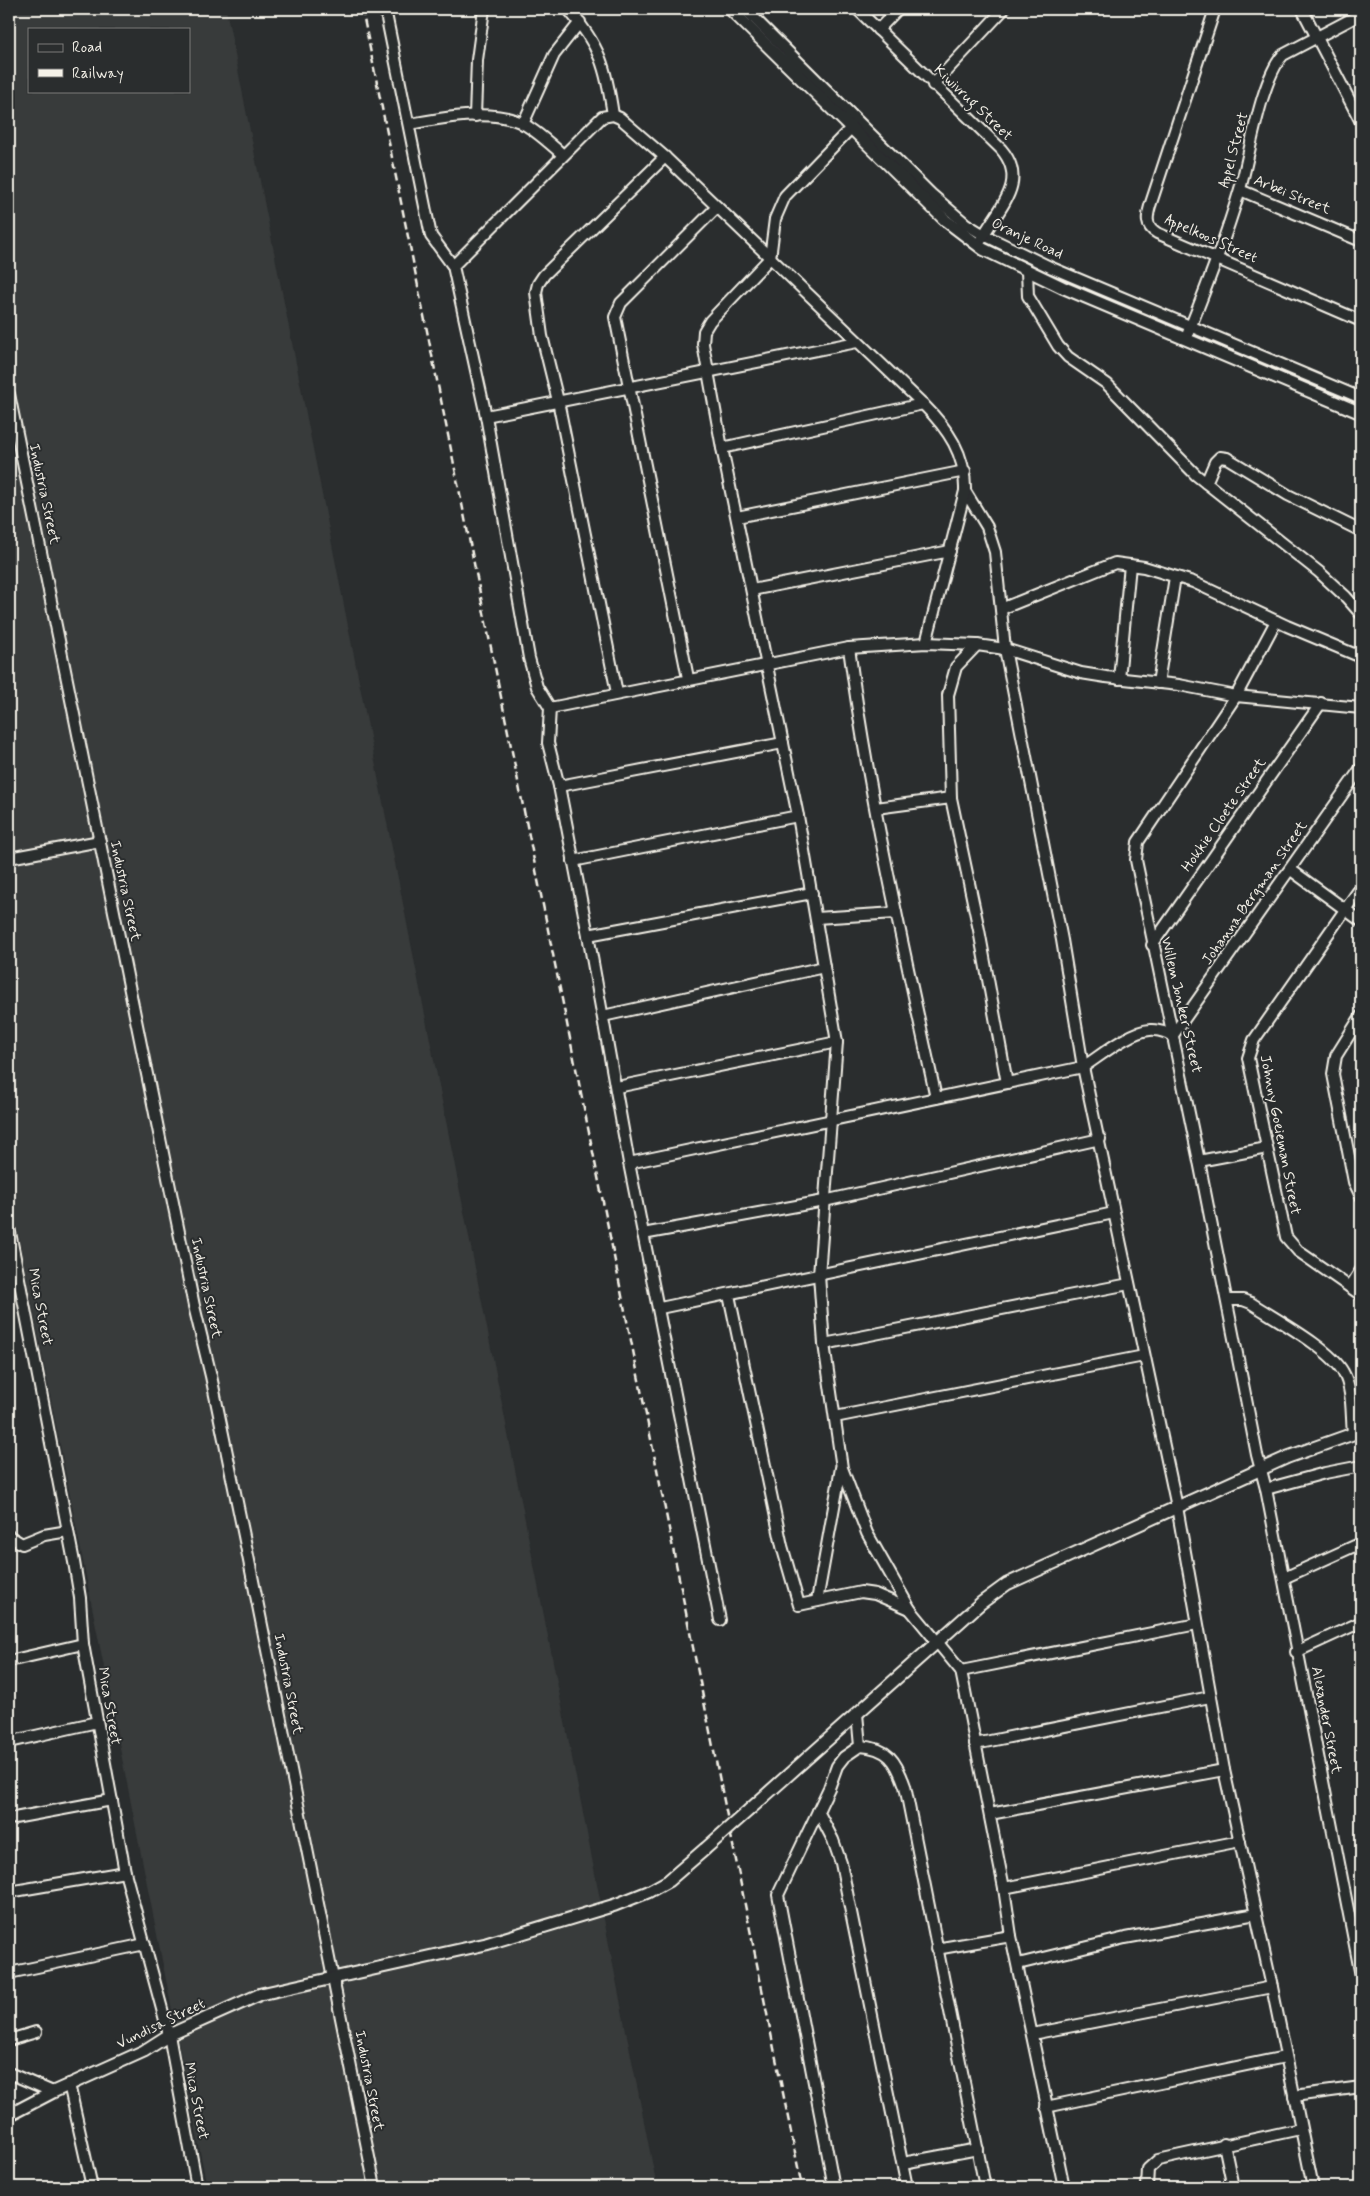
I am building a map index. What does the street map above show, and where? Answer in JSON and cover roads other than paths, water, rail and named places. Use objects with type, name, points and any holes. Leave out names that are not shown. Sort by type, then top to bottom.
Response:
[{"type":"street","points":[[385,9],[410,124],[431,236],[453,266],[486,416],[529,658],[537,687],[550,708],[548,743],[574,861],[617,1087],[629,1163],[660,1308],[720,1620]]},
{"type":"street","points":[[475,116],[476,60],[484,9]]},
{"type":"street","points":[[568,9],[580,22],[598,49],[604,63],[613,115]]},
{"type":"street","points":[[730,9],[945,220],[978,246],[1027,271],[1188,333],[1361,413]]},
{"type":"street","name":"Oranje Road","points":[[745,9],[931,194],[958,218],[984,235],[1188,333],[1361,398]]},
{"type":"street","name":"Kiwivrug Street","points":[[857,9],[933,85],[1001,149],[1012,166],[1012,185],[1007,199],[978,246]]},
{"type":"street","points":[[878,30],[898,9]]},
{"type":"street","points":[[933,85],[1004,9]]},
{"type":"street","name":"Appelkoos Street","points":[[1215,9],[1147,216],[1149,226],[1156,233],[1361,321]]},
{"type":"street","points":[[1302,9],[1361,122]]},
{"type":"street","name":"Appel Street","points":[[1188,333],[1240,190],[1265,92],[1274,65],[1283,55],[1361,14]]},
{"type":"street","points":[[523,124],[554,54],[580,22]]},
{"type":"street","points":[[453,266],[596,121],[613,115],[626,122],[923,404],[953,438],[965,471],[965,491],[926,643]]},
{"type":"street","points":[[410,124],[438,119],[475,116],[502,117],[523,124],[563,155]]},
{"type":"street","points":[[852,128],[785,196],[775,219],[770,258],[710,321],[704,331],[703,344],[722,448],[784,743],[837,1042],[829,1122],[819,1275],[824,1344],[842,1468],[867,1533],[910,1609],[938,1641],[961,1672],[990,1814],[1011,1936],[1064,2187]]},
{"type":"street","points":[[617,693],[558,401],[542,336],[536,299],[538,284],[664,157]]},
{"type":"street","name":"Arbei Street","points":[[1240,190],[1361,241]]},
{"type":"street","points":[[688,678],[630,387],[616,327],[618,307],[717,207]]},
{"type":"street","points":[[1027,271],[1028,296],[1058,346],[1068,357],[1107,384],[1206,483],[1318,572],[1346,597],[1361,614]]},
{"type":"street","points":[[486,416],[857,342]]},
{"type":"street","name":"Industria Street","points":[[9,394],[194,1306],[211,1376],[242,1527],[375,2187]]},
{"type":"street","points":[[722,448],[923,404]]},
{"type":"street","points":[[1206,483],[1215,462],[1220,457],[1227,458],[1288,495],[1361,531]]},
{"type":"street","points":[[737,517],[965,471]]},
{"type":"street","points":[[965,491],[987,527],[995,552],[1005,649],[1064,949],[1083,1067],[1100,1139],[1177,1507],[1224,1770],[1272,1987],[1313,2187]]},
{"type":"street","points":[[752,590],[950,551]]},
{"type":"street","points":[[1001,609],[1115,563],[1144,567],[1193,582],[1276,621],[1361,657]]},
{"type":"street","points":[[1119,679],[1130,565]]},
{"type":"street","points":[[1158,683],[1175,577]]},
{"type":"street","name":"Willem Jonker Street","points":[[1260,1471],[1200,1161],[1152,945],[1136,860],[1136,846],[1236,696],[1276,621]]},
{"type":"street","points":[[550,708],[688,678],[849,648],[926,643],[977,645],[1005,649],[1082,673],[1119,679],[1158,683],[1236,696],[1361,708]]},
{"type":"street","points":[[977,645],[956,667],[948,695],[951,798],[979,930],[1007,1083]]},
{"type":"street","points":[[849,648],[860,728],[896,913],[936,1098]]},
{"type":"street","name":"Hokkie Cloete Street","points":[[1152,945],[1321,703]]},
{"type":"street","points":[[559,786],[784,743]]},
{"type":"street","name":"Johanna Bergman Street","points":[[1173,1035],[1361,768]]},
{"type":"street","points":[[876,808],[951,798]]},
{"type":"street","points":[[574,861],[798,816]]},
{"type":"street","points":[[9,858],[100,841]]},
{"type":"street","points":[[1290,870],[1361,921]]},
{"type":"street","name":"Johnny Goeieman Street","points":[[1361,887],[1273,1012],[1249,1050],[1248,1058],[1286,1237],[1298,1251],[1361,1295]]},
{"type":"street","points":[[588,935],[812,893]]},
{"type":"street","points":[[816,918],[896,913]]},
{"type":"street","points":[[603,1016],[824,967]]},
{"type":"street","points":[[1361,1016],[1336,1056],[1333,1074],[1354,1182],[1361,1196]]},
{"type":"street","points":[[629,1163],[1083,1067],[1133,1035],[1143,1031],[1156,1030],[1173,1035]]},
{"type":"street","points":[[617,1087],[837,1042]]},
{"type":"street","points":[[643,1234],[824,1201],[1100,1139]]},
{"type":"street","points":[[1200,1161],[1267,1148]]},
{"type":"street","points":[[660,1308],[1114,1213]]},
{"type":"street","name":"Mica Street","points":[[9,1228],[68,1531],[80,1598],[82,1644],[125,1872],[169,2035],[197,2187]]},
{"type":"street","points":[[1350,1287],[1361,1270]]},
{"type":"street","points":[[824,1344],[1129,1284]]},
{"type":"street","points":[[729,1295],[764,1463],[790,1575],[799,1605],[861,1592],[876,1594],[910,1609]]},
{"type":"street","points":[[1227,1300],[1242,1300],[1251,1303],[1322,1350],[1338,1365],[1346,1380],[1357,1432]]},
{"type":"street","points":[[834,1417],[1144,1356]]},
{"type":"street","name":"Vundisa Street","points":[[9,2115],[69,2084],[144,2051],[169,2035],[261,1994],[450,1950],[486,1944],[624,1902],[648,1892],[668,1880],[705,1849],[992,1593],[1008,1584],[1300,1452],[1357,1432]]},
{"type":"street","points":[[1266,1489],[1325,1472],[1361,1466]]},
{"type":"street","points":[[817,1601],[842,1468]]},
{"type":"street","name":"Alexander Street","points":[[1260,1471],[1266,1489],[1284,1578],[1296,1652],[1361,1976]]},
{"type":"street","points":[[9,1536],[22,1544],[44,1535],[68,1531]]},
{"type":"street","points":[[1284,1578],[1361,1543]]},
{"type":"street","points":[[1296,1652],[1361,1622]]},
{"type":"street","points":[[961,1672],[1197,1624]]},
{"type":"street","points":[[9,1661],[82,1644]]},
{"type":"street","points":[[975,1744],[1210,1697]]},
{"type":"street","points":[[857,1714],[860,1746]]},
{"type":"street","points":[[9,1742],[97,1722]]},
{"type":"street","points":[[834,2187],[778,1895],[780,1885],[818,1810],[837,1766],[844,1757],[860,1746],[874,1748],[889,1756],[900,1771],[905,1786],[985,2187]]},
{"type":"street","points":[[990,1814],[1224,1770]]},
{"type":"street","points":[[9,1819],[112,1800]]},
{"type":"street","points":[[818,1810],[833,1840],[841,1863],[907,2187]]},
{"type":"street","points":[[1004,1888],[1240,1842]]},
{"type":"street","points":[[9,1892],[125,1872]]},
{"type":"street","points":[[1018,1964],[1125,1938],[1256,1914]]},
{"type":"street","points":[[936,1949],[1011,1936]]},
{"type":"street","points":[[9,1973],[145,1944]]},
{"type":"street","points":[[1032,2034],[1272,1987]]},
{"type":"street","points":[[9,2040],[36,2032]]},
{"type":"street","points":[[1046,2107],[1285,2057]]},
{"type":"street","points":[[9,2073],[53,2092]]},
{"type":"street","points":[[69,2084],[92,2187]]},
{"type":"street","points":[[1294,2096],[1361,2087]]},
{"type":"street","points":[[1147,2187],[1148,2169],[1158,2160],[1224,2144],[1300,2129]]},
{"type":"street","points":[[1224,2144],[1233,2187]]},
{"type":"street","points":[[903,2163],[978,2149]]},
{"type":"railway","points":[[362,9],[802,2187]]}]
